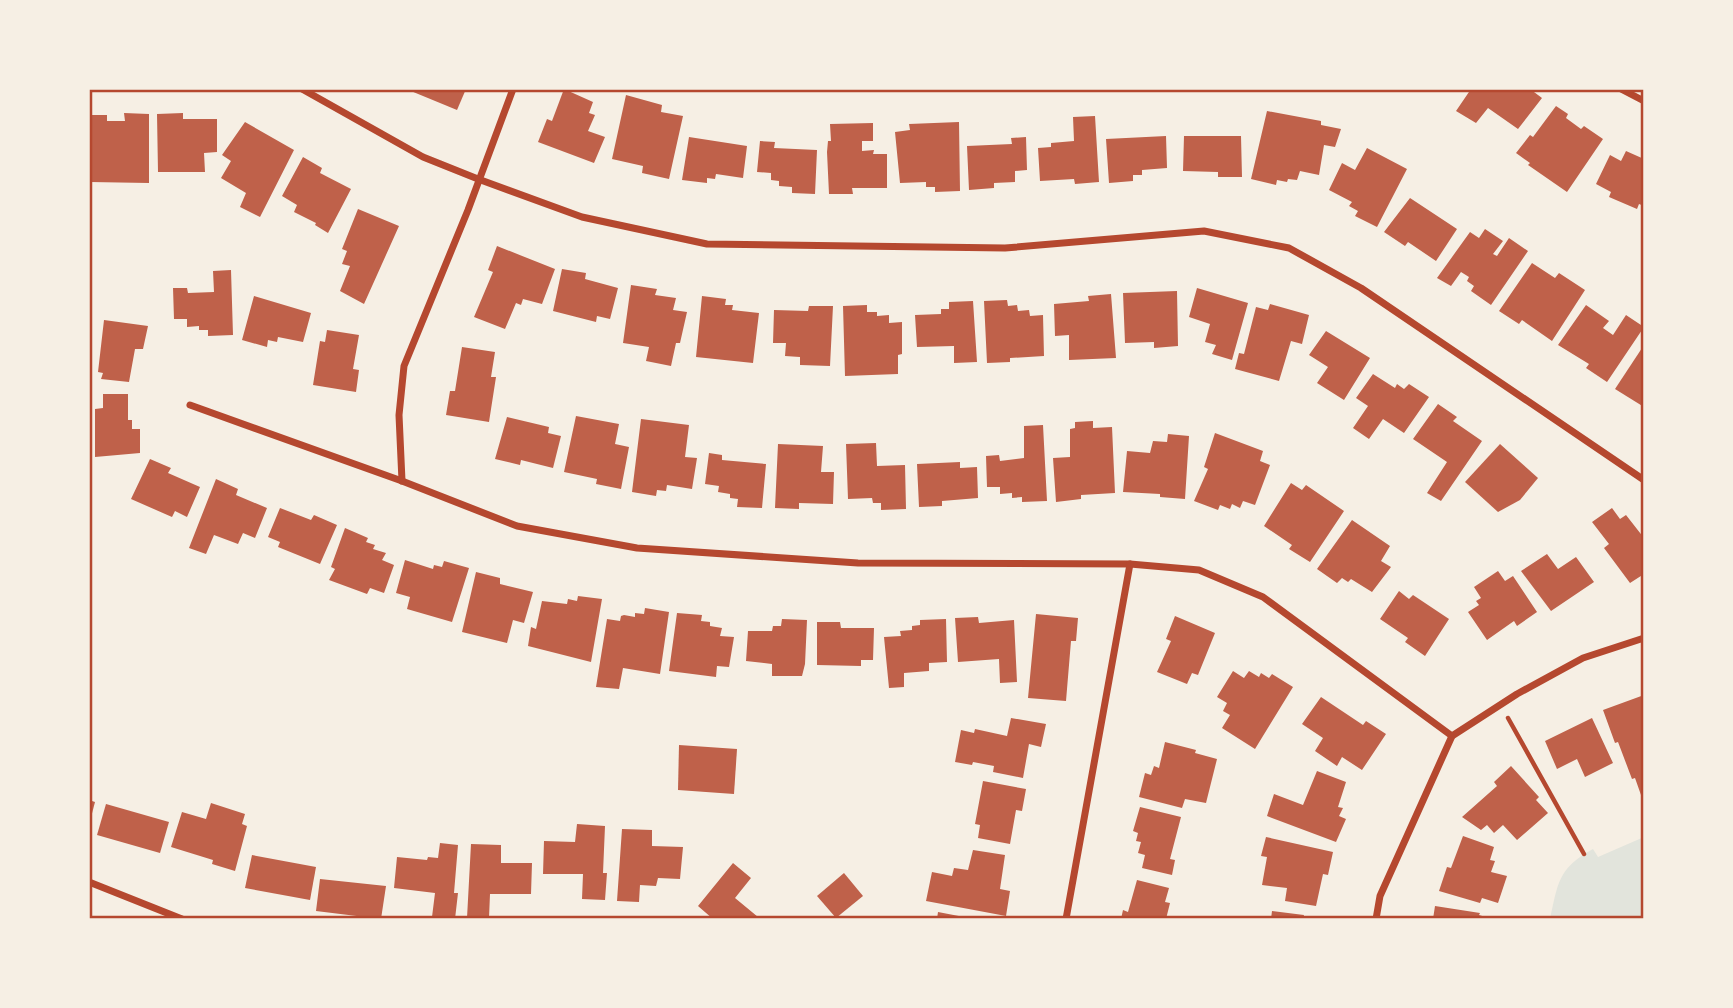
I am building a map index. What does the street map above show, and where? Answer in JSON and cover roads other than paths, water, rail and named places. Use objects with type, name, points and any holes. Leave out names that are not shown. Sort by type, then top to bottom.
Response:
[{"type":"street","points":[[302,89],[423,157],[478,179],[582,217],[708,244],[1005,248],[1204,231],[1289,248],[1361,288],[1644,480]]},
{"type":"street","points":[[402,481],[398,415],[404,366],[468,210],[513,89]]},
{"type":"street","points":[[1621,89],[1644,101]]},
{"type":"street","points":[[190,405],[402,481],[517,526],[637,548],[858,562],[1130,564],[1199,570],[1263,597],[1452,736]]},
{"type":"street","points":[[1066,919],[1130,564]]},
{"type":"street","points":[[1376,919],[1380,896],[1452,736],[1583,658],[1644,638]]},
{"type":"street","points":[[89,882],[182,919]]}]
